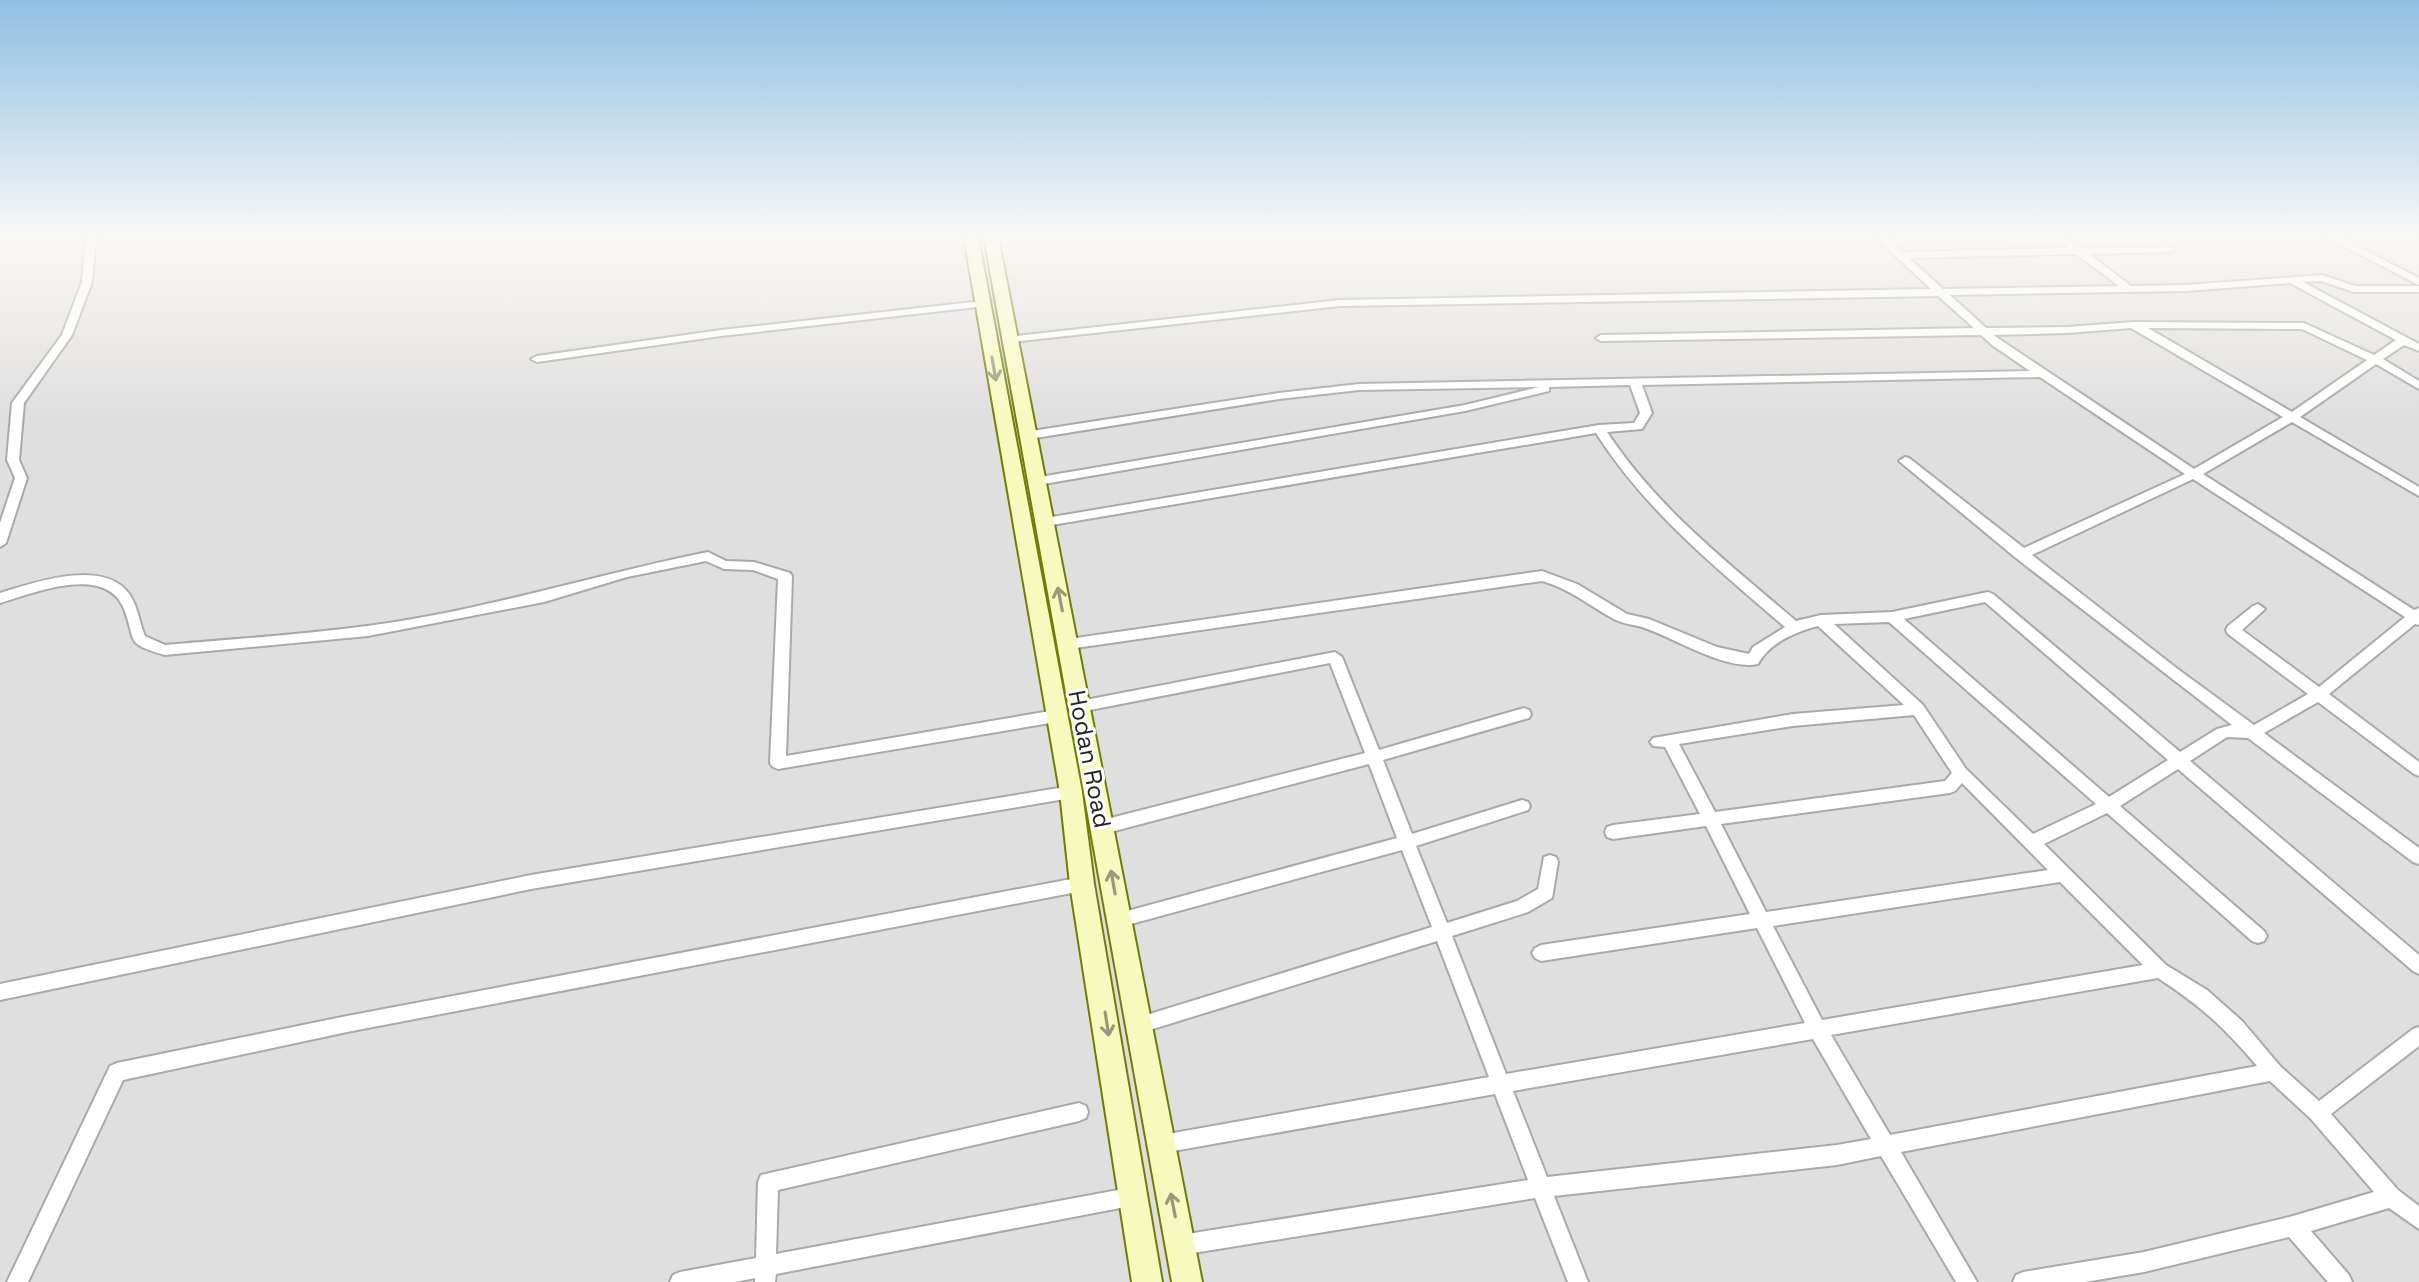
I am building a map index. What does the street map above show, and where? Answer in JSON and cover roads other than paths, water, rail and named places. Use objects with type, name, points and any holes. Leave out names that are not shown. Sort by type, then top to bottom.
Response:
[{"type":"main road","name":"Hodan Road","points":[[981,297],[1071,792],[1082,884],[1147,1282]]},
{"type":"main road","name":"Hodan Road","points":[[1003,297],[1187,1282]]},
{"type":"street","points":[[0,543],[21,478],[13,460],[18,403],[67,335],[81,297]]},
{"type":"street","points":[[1011,339],[1340,303],[1676,297]]},
{"type":"street","points":[[1944,297],[2039,374],[2417,616],[2320,695],[2253,732],[2228,731],[2107,806],[2031,843]]},
{"type":"street","points":[[2323,297],[2419,348]]},
{"type":"street","points":[[537,359],[721,333],[982,304]]},
{"type":"street","points":[[2133,325],[2419,492]]},
{"type":"street","points":[[1601,338],[2133,325],[2304,326],[2419,386]]},
{"type":"street","points":[[2021,555],[2194,474],[2293,416],[2404,340]]},
{"type":"street","points":[[1029,435],[1279,396],[1359,387],[2039,374]]},
{"type":"street","points":[[1046,522],[1599,429],[1638,426],[1646,413],[1635,382]]},
{"type":"street","points":[[1038,481],[1465,408],[1569,383]]},
{"type":"street","points":[[1599,429],[1615,458],[1674,522],[1794,627]]},
{"type":"street","points":[[1905,461],[2021,555],[2419,857]]},
{"type":"street","points":[[0,598],[51,582],[80,578],[110,585],[129,605],[133,630],[146,644],[165,650],[368,631],[544,597],[627,573],[708,556],[724,565],[754,566],[785,576],[778,763],[1056,716]]},
{"type":"street","points":[[1069,644],[1527,576],[1556,580],[1603,604],[1622,618],[1647,623],[1668,636],[1723,657],[1753,660],[1758,651],[1794,627],[1821,620],[1892,617],[1988,597],[2057,654],[2177,762],[2419,966]]},
{"type":"street","points":[[2258,609],[2233,630],[2419,770]]},
{"type":"street","points":[[1892,617],[2258,936]]},
{"type":"street","points":[[1821,620],[1918,709],[1961,773],[2062,875],[2160,970],[2201,996],[2236,1027],[2273,1072],[2318,1113],[2391,1197],[2419,1219]]},
{"type":"street","points":[[1080,706],[1335,657],[1578,1282]]},
{"type":"street","points":[[1918,709],[1793,720],[1664,742],[1711,817],[1761,921],[1884,1147],[1913,1187],[1967,1282]]},
{"type":"street","points":[[1103,827],[1374,757],[1524,714]]},
{"type":"street","points":[[1613,832],[1950,787],[1961,773]]},
{"type":"street","points":[[0,992],[531,882],[1071,792]]},
{"type":"street","points":[[1120,920],[1407,842],[1522,806]]},
{"type":"street","points":[[1140,1025],[1522,907],[1546,893],[1550,862]]},
{"type":"street","points":[[1541,953],[2062,875]]},
{"type":"street","points":[[17,1282],[117,1072],[347,1024],[1082,884]]},
{"type":"street","points":[[1162,1144],[1501,1081],[1819,1030],[2160,970]]},
{"type":"street","points":[[2318,1113],[2419,1035]]},
{"type":"street","points":[[1181,1245],[1543,1187],[1837,1155],[2273,1072]]},
{"type":"street","points":[[766,1274],[768,1182],[1079,1112]]},
{"type":"street","points":[[680,1282],[766,1274],[1134,1197]]},
{"type":"street","points":[[2023,1282],[2144,1262],[2293,1226],[2391,1197]]},
{"type":"street","points":[[2293,1226],[2342,1282]]}]
